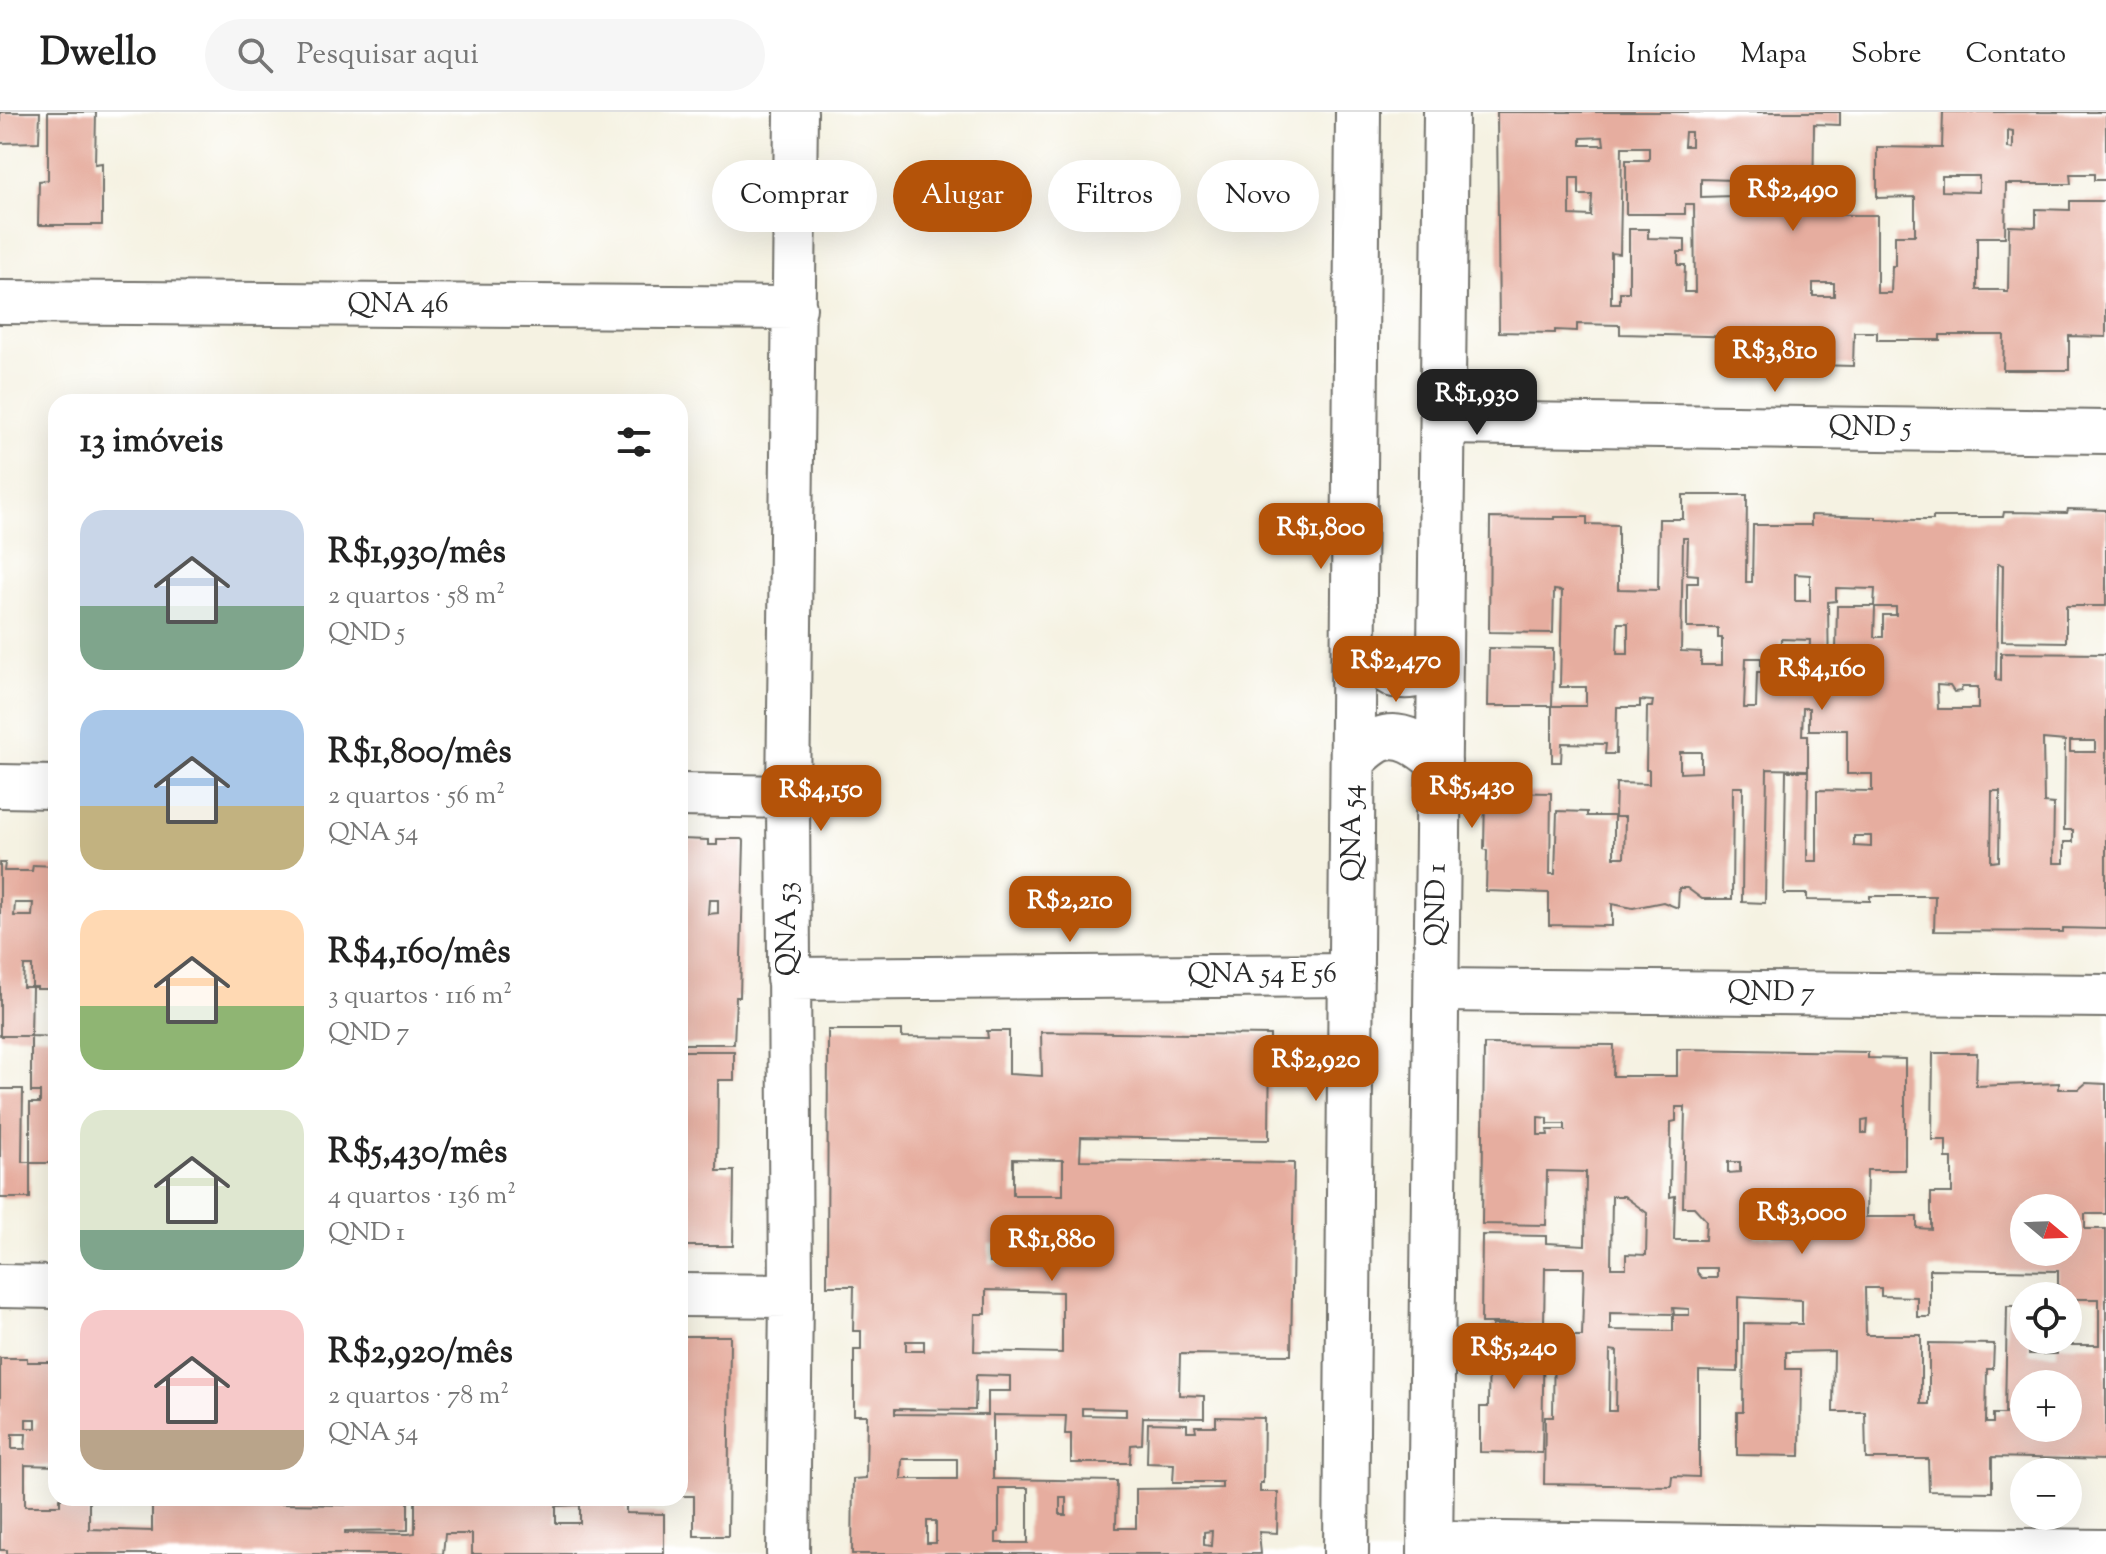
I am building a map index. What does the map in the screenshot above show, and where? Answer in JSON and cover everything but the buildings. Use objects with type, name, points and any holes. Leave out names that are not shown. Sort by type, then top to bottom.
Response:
[{"type":"main road","name":"QNA 54","points":[[1346,1554],[1358,112]]},
{"type":"main road","name":"QND 1","points":[[1430,1548],[1446,112]]},
{"type":"main road","points":[[1354,652],[1400,676],[1419,676],[1440,661]]},
{"type":"main road","points":[[1353,760],[1386,738],[1412,741],[1439,761]]},
{"type":"street","name":"QNA 53","points":[[788,1554],[791,1296],[788,797],[796,112]]},
{"type":"street","name":"QNA 46","points":[[0,302],[795,308]]},
{"type":"street","name":"QND 5","points":[[1443,423],[2106,432]]},
{"type":"street","points":[[0,786],[48,787]]},
{"type":"street","points":[[688,795],[788,797]]},
{"type":"street","name":"QNA 54 E 56","points":[[788,979],[1352,975]]},
{"type":"street","name":"QND 7","points":[[1436,990],[2106,996]]},
{"type":"street","points":[[0,1286],[48,1287]]},
{"type":"street","points":[[688,1295],[791,1296]]},
{"type":"street","points":[[1430,1548],[2106,1551]]}]
